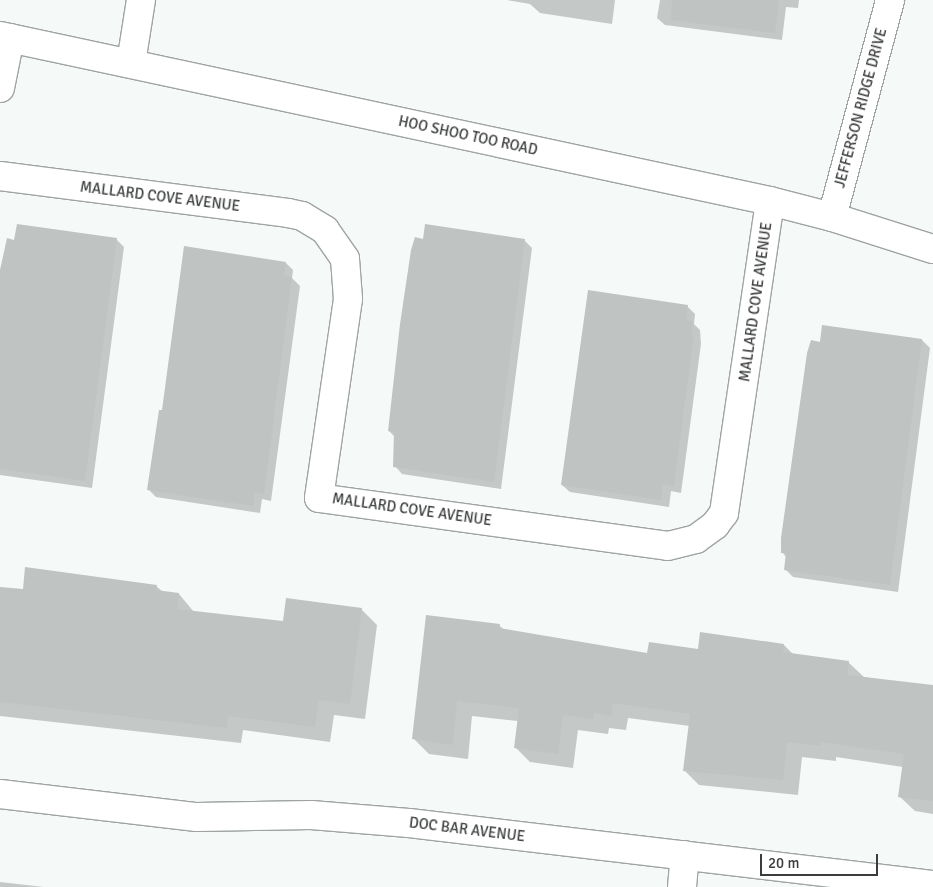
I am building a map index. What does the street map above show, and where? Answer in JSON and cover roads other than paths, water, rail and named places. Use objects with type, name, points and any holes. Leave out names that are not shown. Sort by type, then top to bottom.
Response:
[{"type":"street","points":[[131,63],[141,0]]},
{"type":"street","name":"JEFFERSON RIDGE DRIVE","points":[[832,217],[890,0]]},
{"type":"street","points":[[0,88],[5,37]]},
{"type":"street","name":"HOO SHOO TOO ROAD","points":[[5,37],[770,201],[832,217],[933,249]]},
{"type":"street","name":"MALLARD COVE AVENUE","points":[[0,176],[288,213],[302,216],[325,230],[345,259],[348,299],[319,498],[668,546],[696,539],[715,525],[724,513],[770,201]]},
{"type":"street","name":"DOC BAR AVENUE","points":[[0,794],[198,817],[311,815],[409,823],[933,885]]},
{"type":"street","points":[[682,887],[685,855]]}]
